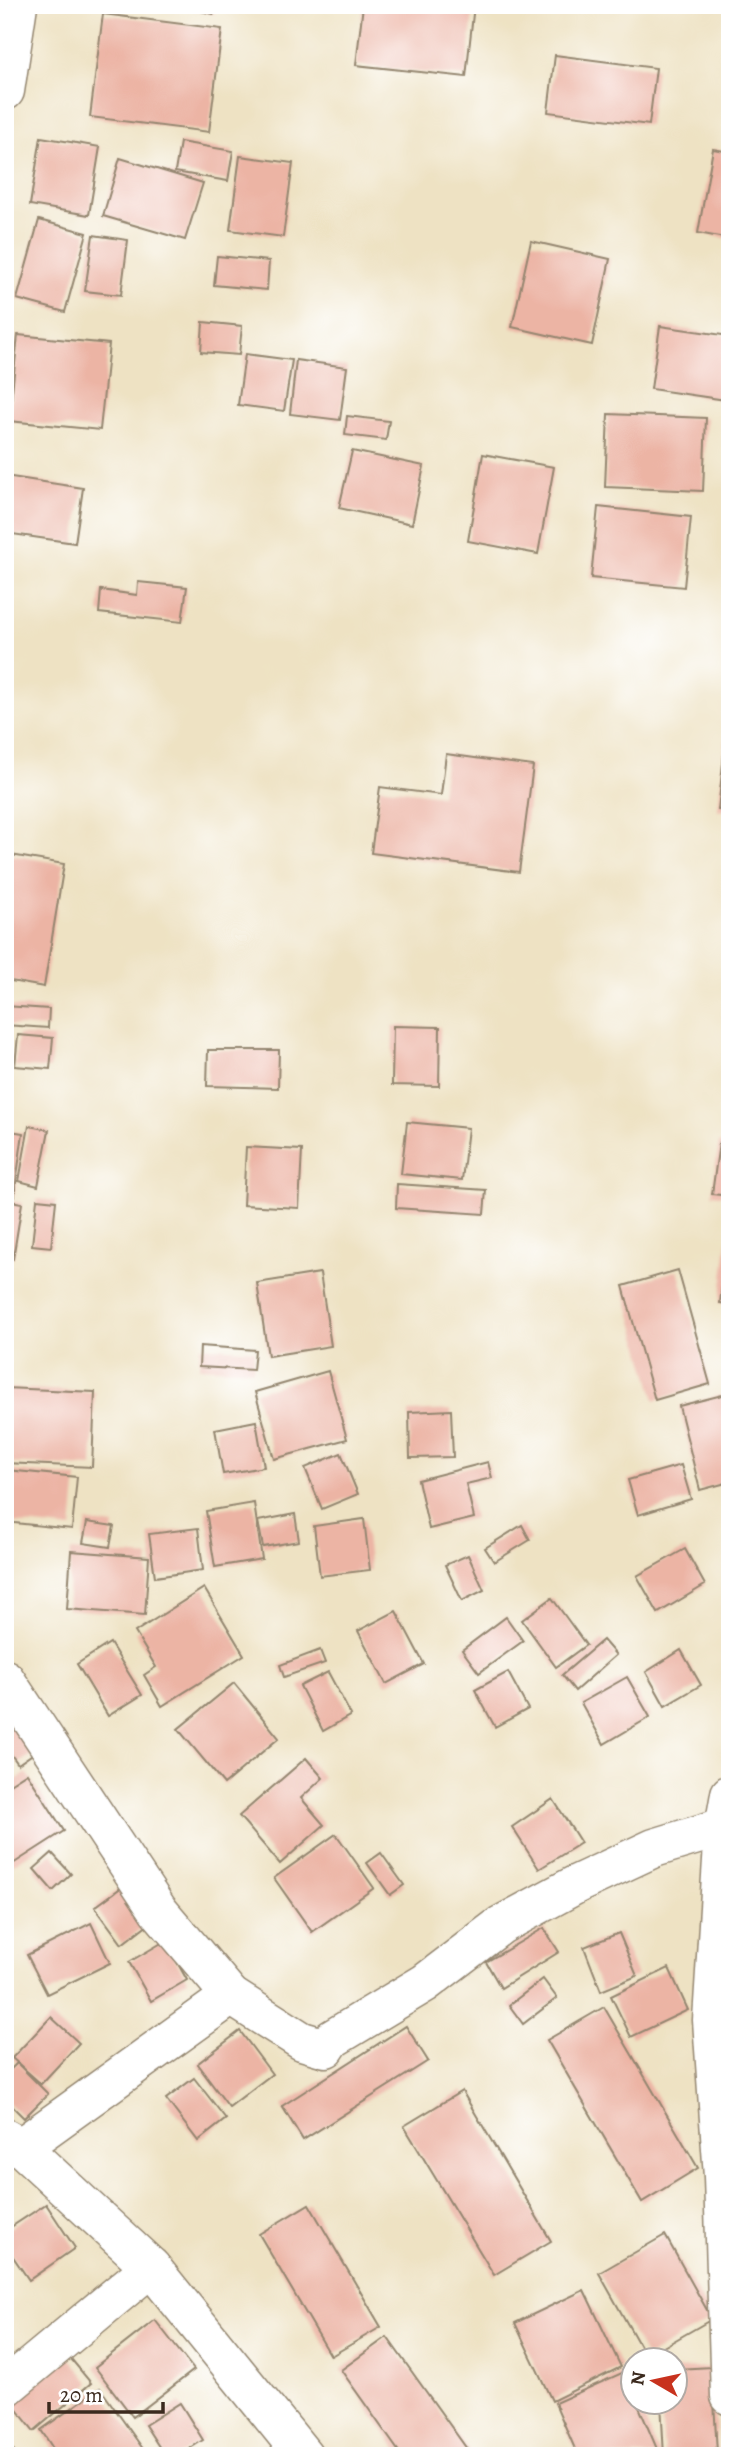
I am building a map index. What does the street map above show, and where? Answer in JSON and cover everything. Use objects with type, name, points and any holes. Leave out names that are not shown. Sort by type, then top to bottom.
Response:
[{"type":"street","points":[[5,91],[18,5]]},
{"type":"street","points":[[5,1679],[158,1910],[231,1996],[302,2041],[326,2048],[332,2039],[425,1983],[501,1925],[577,1884],[728,1816],[712,2020],[723,2177],[730,2396]]},
{"type":"street","points":[[231,1996],[13,2142],[150,2267],[304,2456]]},
{"type":"street","points":[[5,2388],[150,2267]]},
{"type":"building","points":[[174,5],[216,5],[214,14]]},
{"type":"building","points":[[363,5],[474,5],[466,77],[356,65]]},
{"type":"building","points":[[103,14],[222,29],[209,132],[90,117]]},
{"type":"building","points":[[555,55],[656,68],[649,125],[548,112]]},
{"type":"building","points":[[41,137],[100,147],[89,215],[30,205]]},
{"type":"building","points":[[180,142],[233,151],[228,181],[175,172]]},
{"type":"building","points":[[713,149],[730,152],[730,239],[698,233]]},
{"type":"building","points":[[240,156],[293,163],[283,237],[230,230]]},
{"type":"building","points":[[120,158],[203,183],[185,240],[103,216]]},
{"type":"building","points":[[39,220],[87,233],[65,312],[17,299]]},
{"type":"building","points":[[93,235],[128,240],[121,295],[85,291]]},
{"type":"building","points":[[531,241],[610,259],[592,345],[512,327]]},
{"type":"building","points":[[217,256],[269,261],[267,290],[214,285]]},
{"type":"building","points":[[203,322],[242,326],[239,355],[201,352]]},
{"type":"building","points":[[660,326],[730,336],[726,400],[651,389]]},
{"type":"building","points":[[18,335],[109,344],[100,430],[9,421]]},
{"type":"building","points":[[245,354],[292,360],[284,411],[238,405]]},
{"type":"building","points":[[296,360],[347,367],[340,420],[290,414]]},
{"type":"building","points":[[608,414],[706,418],[703,491],[605,487]]},
{"type":"building","points":[[347,416],[389,421],[386,440],[345,435]]},
{"type":"building","points":[[352,451],[424,466],[412,524],[339,508]]},
{"type":"building","points":[[483,454],[554,467],[538,554],[468,541]]},
{"type":"building","points":[[5,476],[83,488],[75,543],[5,533]]},
{"type":"building","points":[[598,507],[691,517],[684,587],[591,578]]},
{"type":"building","points":[[138,582],[187,587],[182,622],[99,613],[101,590],[137,595]]},
{"type":"building","points":[[730,717],[730,811],[718,810]]},
{"type":"building","points":[[446,754],[533,766],[519,872],[371,853],[380,787],[441,795]]},
{"type":"building","points":[[5,854],[64,864],[44,987],[5,980]]},
{"type":"building","points":[[5,1006],[49,1009],[48,1028],[5,1025]]},
{"type":"building","points":[[393,1026],[440,1027],[439,1086],[392,1085]]},
{"type":"building","points":[[18,1035],[53,1038],[50,1069],[15,1066]]},
{"type":"building","points":[[208,1050],[279,1050],[278,1088],[207,1086]]},
{"type":"building","points":[[407,1122],[468,1128],[462,1180],[401,1174]]},
{"type":"building","points":[[29,1126],[49,1130],[38,1186],[19,1181]]},
{"type":"building","points":[[5,1130],[23,1133],[14,1197],[5,1196]]},
{"type":"building","points":[[719,1143],[730,1145],[730,1196],[712,1194]]},
{"type":"building","points":[[246,1147],[302,1150],[299,1208],[243,1205]]},
{"type":"building","points":[[397,1184],[486,1190],[484,1214],[396,1208]]},
{"type":"building","points":[[37,1199],[56,1201],[51,1247],[32,1245]]},
{"type":"building","points":[[5,1200],[22,1203],[13,1259],[5,1257]]},
{"type":"building","points":[[730,1236],[730,1304],[720,1303]]},
{"type":"building","points":[[678,1270],[710,1384],[655,1400],[623,1286]]},
{"type":"building","points":[[320,1273],[331,1346],[268,1356],[257,1283]]},
{"type":"building","points":[[200,1346],[255,1350],[253,1370],[199,1367]]},
{"type":"building","points":[[328,1371],[347,1439],[274,1459],[255,1392]]},
{"type":"building","points":[[5,1388],[95,1392],[92,1467],[5,1463]]},
{"type":"building","points":[[730,1393],[730,1482],[700,1490],[679,1406]]},
{"type":"building","points":[[451,1410],[453,1457],[410,1458],[409,1412]]},
{"type":"building","points":[[256,1421],[264,1467],[223,1474],[215,1429]]},
{"type":"building","points":[[341,1453],[358,1494],[322,1509],[305,1468]]},
{"type":"building","points":[[488,1462],[492,1478],[466,1484],[474,1518],[429,1529],[418,1480]]},
{"type":"building","points":[[681,1465],[691,1499],[638,1515],[628,1480]]},
{"type":"building","points":[[6,1470],[77,1477],[72,1529],[5,1522]]},
{"type":"building","points":[[254,1503],[262,1559],[215,1567],[206,1511]]},
{"type":"building","points":[[295,1514],[299,1541],[263,1547],[258,1521]]},
{"type":"building","points":[[364,1519],[370,1570],[320,1576],[314,1526]]},
{"type":"building","points":[[87,1522],[114,1526],[110,1547],[83,1543]]},
{"type":"building","points":[[522,1525],[530,1540],[494,1562],[485,1548]]},
{"type":"building","points":[[198,1528],[203,1570],[155,1577],[149,1534]]},
{"type":"building","points":[[685,1549],[705,1585],[658,1613],[637,1576]]},
{"type":"building","points":[[71,1551],[149,1557],[145,1615],[67,1609]]},
{"type":"building","points":[[468,1555],[484,1590],[462,1601],[445,1565]]},
{"type":"building","points":[[204,1588],[244,1655],[162,1706],[144,1675],[156,1667],[135,1632]]},
{"type":"building","points":[[552,1598],[586,1645],[556,1667],[522,1620]]},
{"type":"building","points":[[396,1611],[424,1664],[386,1684],[358,1631]]},
{"type":"building","points":[[506,1617],[523,1641],[479,1673],[462,1650]]},
{"type":"building","points":[[603,1640],[616,1655],[575,1691],[562,1675]]},
{"type":"building","points":[[110,1643],[142,1695],[108,1716],[77,1664]]},
{"type":"building","points":[[320,1650],[325,1663],[284,1677],[280,1665]]},
{"type":"building","points":[[681,1650],[701,1685],[665,1706],[646,1672]]},
{"type":"building","points":[[328,1672],[351,1715],[323,1731],[300,1686]]},
{"type":"building","points":[[508,1672],[528,1709],[495,1727],[475,1690]]},
{"type":"building","points":[[627,1677],[650,1717],[604,1744],[581,1703]]},
{"type":"building","points":[[234,1683],[279,1738],[224,1784],[178,1729]]},
{"type":"building","points":[[18,1715],[41,1748],[18,1764],[5,1746],[5,1724]]},
{"type":"building","points":[[306,1758],[323,1778],[301,1798],[324,1825],[280,1864],[239,1816]]},
{"type":"building","points":[[27,1773],[64,1831],[5,1869],[5,1787]]},
{"type":"building","points":[[553,1799],[581,1843],[539,1869],[512,1827]]},
{"type":"building","points":[[336,1834],[374,1888],[312,1932],[274,1878]]},
{"type":"building","points":[[52,1853],[71,1874],[53,1891],[34,1869]]},
{"type":"building","points":[[381,1853],[404,1885],[390,1895],[367,1863]]},
{"type":"building","points":[[126,1884],[153,1920],[122,1944],[95,1907]]},
{"type":"building","points":[[91,1923],[110,1963],[47,1994],[27,1955]]},
{"type":"building","points":[[544,1928],[559,1952],[501,1988],[486,1962]]},
{"type":"building","points":[[619,1933],[637,1976],[601,1991],[584,1947]]},
{"type":"building","points":[[165,1941],[187,1980],[151,2001],[129,1962]]},
{"type":"building","points":[[669,1968],[688,2010],[631,2037],[611,1996]]},
{"type":"building","points":[[543,1979],[557,1998],[523,2024],[509,2005]]},
{"type":"building","points":[[604,2007],[698,2168],[642,2202],[547,2040]]},
{"type":"building","points":[[51,2017],[79,2043],[41,2084],[12,2058]]},
{"type":"building","points":[[406,2026],[428,2061],[303,2140],[282,2106]]},
{"type":"building","points":[[240,2031],[272,2074],[229,2107],[197,2064]]},
{"type":"building","points":[[17,2063],[48,2094],[24,2118],[5,2099],[5,2075]]},
{"type":"building","points":[[194,2078],[226,2119],[198,2141],[166,2099]]},
{"type":"building","points":[[462,2091],[551,2241],[494,2275],[404,2126]]},
{"type":"building","points":[[46,2204],[75,2248],[29,2280],[5,2245],[5,2231]]},
{"type":"building","points":[[309,2204],[381,2327],[331,2356],[259,2234]]},
{"type":"building","points":[[665,2235],[712,2319],[665,2346],[640,2346],[599,2273]]},
{"type":"building","points":[[584,2290],[620,2367],[552,2401],[515,2323]]},
{"type":"building","points":[[155,2320],[194,2370],[133,2417],[95,2367]]},
{"type":"building","points":[[387,2337],[472,2456],[402,2456],[341,2370]]},
{"type":"building","points":[[67,2354],[91,2383],[34,2431],[10,2401]]},
{"type":"building","points":[[712,2367],[717,2453],[664,2456],[662,2416],[690,2416],[690,2368]]},
{"type":"building","points":[[620,2374],[620,2416],[643,2416],[660,2456],[578,2456],[555,2403]]},
{"type":"building","points":[[100,2388],[148,2456],[58,2456],[41,2430]]},
{"type":"building","points":[[180,2403],[203,2440],[178,2456],[165,2456],[145,2425]]},
{"type":"building","points":[[5,2441],[19,2456],[5,2456]]}]
